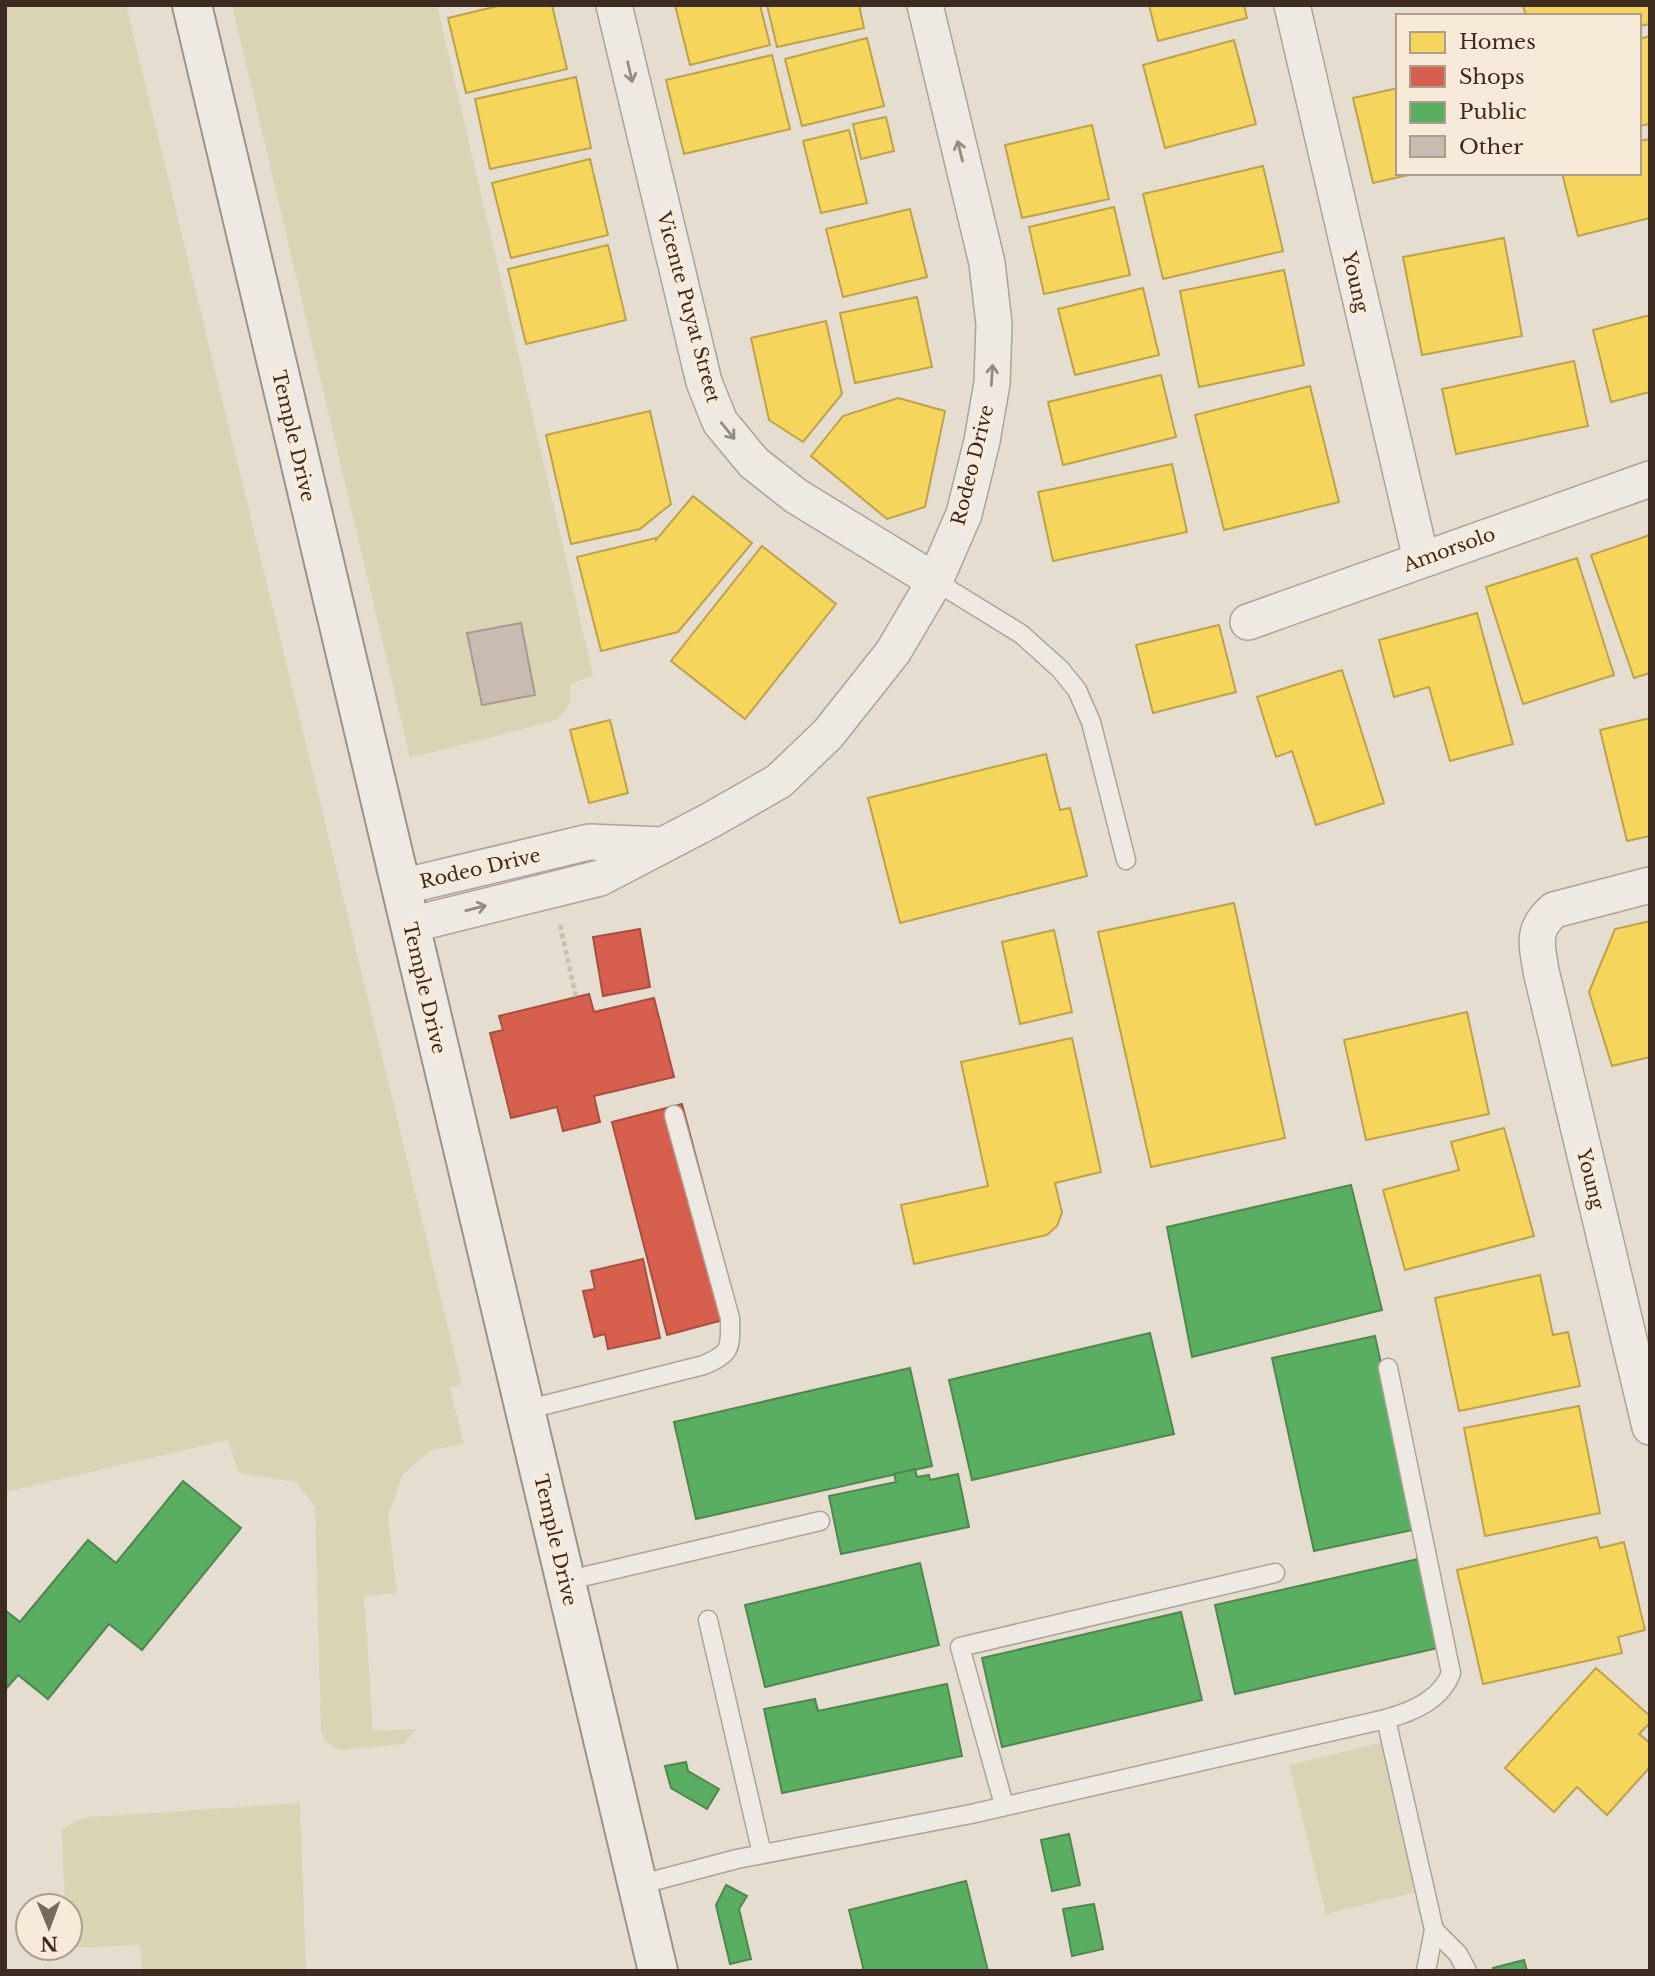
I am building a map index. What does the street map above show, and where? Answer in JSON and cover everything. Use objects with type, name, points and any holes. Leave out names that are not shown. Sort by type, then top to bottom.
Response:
[{"type":"street","name":"Temple Drive","points":[[192,5],[658,1971]]},
{"type":"street","name":"Vicente Puyat Street","points":[[614,5],[704,382],[720,422],[754,463],[796,496],[935,581]]},
{"type":"street","name":"Rodeo Drive","points":[[410,925],[600,878],[779,781],[828,734],[893,652],[935,581],[964,514],[982,441],[992,383],[995,324],[987,263],[925,5]]},
{"type":"street","name":"Young","points":[[1292,5],[1421,559]]},
{"type":"street","name":"Amorsolo","points":[[1248,622],[1650,479]]},
{"type":"street","name":"Rodeo Drive","points":[[401,887],[589,842],[662,845]]},
{"type":"street","name":"Rodeo Drive","points":[[559,850],[560,888]]},
{"type":"street","name":"Young","points":[[1650,886],[1554,911],[1543,920],[1537,931],[1541,971],[1640,1336],[1650,1427]]},
{"type":"lane","name":"Vicente Puyat Street","points":[[935,581],[1021,634],[1060,669],[1077,690],[1091,722],[1126,860]]},
{"type":"lane","points":[[525,1410],[704,1365],[722,1357],[731,1343],[730,1318],[674,1115]]},
{"type":"lane","points":[[638,1885],[728,1861],[971,1814],[1386,1719],[1408,1713],[1427,1702],[1447,1684],[1451,1674],[1388,1367]]},
{"type":"lane","points":[[565,1581],[820,1521]]},
{"type":"lane","points":[[1004,1805],[960,1647],[1275,1573]]},
{"type":"lane","points":[[708,1620],[762,1854]]},
{"type":"lane","points":[[1386,1719],[1434,1930],[1426,1971]]},
{"type":"lane","points":[[1434,1930],[1458,1954],[1467,1971]]},
{"type":"path","points":[[560,888],[576,997]]},
{"type":"shaded area","points":[[5,5],[126,5],[462,1385],[450,1388],[464,1444],[431,1450],[402,1476],[388,1517],[397,1593],[364,1596],[373,1731],[416,1729],[404,1744],[340,1750],[325,1742],[321,1730],[315,1507],[296,1482],[238,1473],[228,1440],[5,1492]]},
{"type":"shaded area","points":[[232,5],[437,5],[593,675],[570,684],[570,704],[557,720],[410,758]]},
{"type":"shaded area","points":[[1384,1742],[1420,1891],[1326,1914],[1289,1765]]},
{"type":"shaded area","points":[[300,1803],[306,1971],[142,1971],[140,1945],[84,1947],[84,1892],[64,1892],[62,1830],[76,1821],[90,1817]]},
{"type":"building: Homes","points":[[502,5],[552,5],[567,69],[466,93],[448,18]]},
{"type":"building: Homes","points":[[675,5],[760,5],[770,45],[690,65]]},
{"type":"building: Homes","points":[[767,5],[859,5],[864,28],[777,47]]},
{"type":"building: Homes","points":[[1149,5],[1244,5],[1247,18],[1158,41]]},
{"type":"building: Homes","points":[[1523,5],[1650,5],[1650,24],[1641,26],[1641,14],[1525,14]]},
{"type":"building: Homes","points":[[1650,36],[1650,124],[1641,126],[1641,38]]},
{"type":"building: Homes","points":[[867,38],[884,106],[802,126],[785,59]]},
{"type":"building: Homes","points":[[1234,40],[1256,124],[1165,148],[1143,65]]},
{"type":"building: Homes","points":[[772,55],[790,129],[684,154],[666,80]]},
{"type":"building: Homes","points":[[576,77],[591,148],[490,169],[475,99]]},
{"type":"building: Homes","points":[[1396,88],[1396,175],[1408,175],[1373,183],[1353,98]]},
{"type":"building: Homes","points":[[886,117],[894,151],[861,159],[853,124]]},
{"type":"building: Homes","points":[[1092,125],[1109,199],[1022,218],[1005,145]]},
{"type":"building: Homes","points":[[849,130],[867,203],[821,213],[803,141]]},
{"type":"building: Homes","points":[[1650,139],[1650,218],[1578,236],[1563,175],[1641,175],[1641,141]]},
{"type":"building: Homes","points":[[590,159],[608,235],[511,258],[492,183]]},
{"type":"building: Homes","points":[[1263,166],[1283,251],[1163,279],[1143,194]]},
{"type":"building: Homes","points":[[1114,207],[1130,275],[1044,294],[1029,227]]},
{"type":"building: Homes","points":[[910,209],[927,277],[843,297],[826,229]]},
{"type":"building: Homes","points":[[1504,238],[1522,336],[1422,355],[1403,257]]},
{"type":"building: Homes","points":[[608,245],[626,320],[526,344],[508,269]]},
{"type":"building: Homes","points":[[1284,270],[1304,365],[1199,387],[1180,291]]},
{"type":"building: Homes","points":[[1143,288],[1159,355],[1075,375],[1058,309]]},
{"type":"building: Homes","points":[[917,297],[932,367],[855,383],[840,313]]},
{"type":"building: Homes","points":[[1650,315],[1650,392],[1611,402],[1593,330]]},
{"type":"building: Homes","points":[[826,321],[842,394],[803,442],[769,420],[751,338]]},
{"type":"building: Homes","points":[[1574,361],[1588,426],[1456,454],[1442,389]]},
{"type":"building: Homes","points":[[1161,375],[1176,437],[1063,465],[1048,402]]},
{"type":"building: Homes","points":[[1310,386],[1339,502],[1224,530],[1195,415]]},
{"type":"building: Homes","points":[[898,398],[945,411],[925,507],[887,519],[811,456],[843,416]]},
{"type":"building: Homes","points":[[650,411],[671,504],[640,529],[571,544],[546,435]]},
{"type":"building: Homes","points":[[1172,464],[1187,532],[1053,561],[1038,492]]},
{"type":"building: Homes","points":[[693,496],[752,543],[678,632],[601,651],[577,557],[656,540]]},
{"type":"building: Homes","points":[[1650,535],[1650,673],[1634,678],[1591,555]]},
{"type":"building: Homes","points":[[762,546],[836,604],[745,719],[671,661]]},
{"type":"building: Homes","points":[[1577,558],[1614,675],[1523,704],[1486,587]]},
{"type":"building: Homes","points":[[1477,613],[1513,744],[1450,761],[1429,687],[1394,697],[1379,640]]},
{"type":"building: Homes","points":[[1219,625],[1236,692],[1153,713],[1136,645]]},
{"type":"building: Homes","points":[[1342,670],[1384,803],[1316,825],[1292,751],[1276,757],[1257,697]]},
{"type":"building: Homes","points":[[1650,718],[1650,836],[1627,841],[1600,730]]},
{"type":"building: Homes","points":[[610,720],[628,793],[589,803],[570,730]]},
{"type":"building: Homes","points":[[1046,754],[1060,810],[1070,808],[1087,876],[900,923],[868,798]]},
{"type":"building: Homes","points":[[1234,903],[1285,1138],[1151,1167],[1098,932]]},
{"type":"building: Homes","points":[[1650,921],[1650,1057],[1612,1066],[1589,992],[1615,929]]},
{"type":"building: Homes","points":[[1054,930],[1072,1012],[1020,1024],[1002,942]]},
{"type":"building: Homes","points":[[1467,1012],[1489,1114],[1366,1140],[1344,1040]]},
{"type":"building: Homes","points":[[1072,1038],[1101,1172],[1055,1183],[1062,1213],[1057,1226],[1047,1235],[914,1264],[901,1205],[988,1186],[961,1062]]},
{"type":"building: Homes","points":[[1504,1128],[1534,1236],[1405,1270],[1383,1190],[1459,1170],[1451,1142]]},
{"type":"building: Homes","points":[[1540,1275],[1553,1335],[1568,1332],[1580,1386],[1459,1411],[1435,1298]]},
{"type":"building: Homes","points":[[1579,1406],[1600,1513],[1485,1536],[1464,1428]]},
{"type":"building: Homes","points":[[1597,1537],[1600,1548],[1624,1542],[1645,1630],[1618,1637],[1622,1653],[1483,1684],[1457,1570]]},
{"type":"building: Homes","points":[[1596,1668],[1650,1716],[1650,1723],[1639,1734],[1650,1743],[1650,1767],[1607,1815],[1577,1787],[1554,1812],[1505,1768]]},
{"type":"building: Shops","points":[[640,929],[650,987],[603,996],[593,937]]},
{"type":"building: Shops","points":[[589,994],[594,1012],[654,998],[674,1077],[594,1096],[600,1122],[563,1131],[557,1107],[511,1118],[490,1033],[503,1030],[499,1016]]},
{"type":"building: Shops","points":[[682,1104],[738,1316],[667,1335],[612,1122]]},
{"type":"building: Shops","points":[[643,1259],[660,1338],[608,1349],[605,1334],[594,1337],[583,1291],[595,1289],[591,1271]]},
{"type":"building: Public","points":[[1351,1185],[1382,1310],[1192,1357],[1167,1227]]},
{"type":"building: Public","points":[[1150,1333],[1174,1434],[972,1480],[949,1380]]},
{"type":"building: Public","points":[[1375,1336],[1417,1529],[1314,1551],[1272,1358]]},
{"type":"building: Public","points":[[910,1368],[932,1466],[696,1519],[674,1422]]},
{"type":"building: Public","points":[[915,1469],[917,1477],[929,1475],[930,1480],[958,1474],[969,1527],[841,1554],[829,1496],[896,1482],[894,1474]]},
{"type":"building: Public","points":[[183,1481],[241,1528],[142,1650],[109,1624],[48,1699],[18,1675],[5,1690],[5,1610],[20,1622],[88,1540],[116,1563]]},
{"type":"building: Public","points":[[1418,1559],[1438,1648],[1235,1694],[1215,1605]]},
{"type":"building: Public","points":[[920,1563],[939,1645],[765,1687],[745,1605]]},
{"type":"building: Public","points":[[1181,1612],[1202,1700],[1002,1747],[982,1658]]},
{"type":"building: Public","points":[[947,1684],[962,1756],[782,1793],[764,1709],[815,1699],[818,1711]]},
{"type":"building: Public","points":[[686,1762],[688,1771],[719,1789],[707,1809],[671,1788],[665,1766]]},
{"type":"building: Public","points":[[1069,1834],[1080,1885],[1052,1891],[1041,1840]]},
{"type":"building: Public","points":[[966,1881],[988,1971],[864,1971],[849,1910]]},
{"type":"building: Public","points":[[726,1885],[747,1896],[739,1909],[751,1959],[730,1964],[716,1905]]},
{"type":"building: Public","points":[[1094,1904],[1103,1949],[1072,1956],[1063,1909]]},
{"type":"building: Public","points":[[1524,1960],[1527,1971],[1494,1971],[1493,1968]]},
{"type":"building: Other","points":[[521,623],[535,695],[482,705],[467,633]]}]
